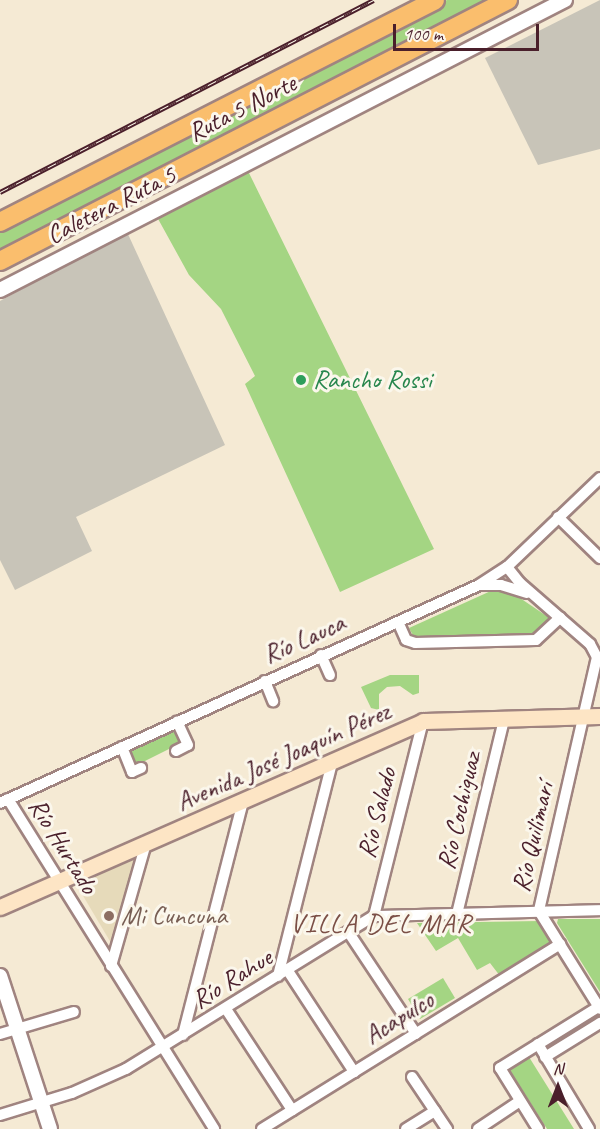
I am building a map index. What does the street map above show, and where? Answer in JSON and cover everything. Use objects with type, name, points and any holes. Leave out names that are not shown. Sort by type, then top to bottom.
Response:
[{"type":"highway","name":"Ruta 5 Norte","points":[[0,222],[435,0]]},
{"type":"highway","name":"Ruta 5 Norte","points":[[0,261],[508,0]]},
{"type":"main road","name":"Avenida José Joaquín Pérez","points":[[0,907],[423,721],[592,716]]},
{"type":"street","name":"Caletera Ruta 5","points":[[0,290],[566,0]]},
{"type":"street","name":"Río Lauca","points":[[4,801],[321,655],[399,624],[479,585],[507,567],[600,478]]},
{"type":"street","points":[[558,517],[600,558]]},
{"type":"street","points":[[507,567],[537,598],[595,645],[599,660]]},
{"type":"street","points":[[479,585],[512,587],[537,598]]},
{"type":"street","points":[[399,624],[406,640],[415,643],[537,640],[560,618]]},
{"type":"street","points":[[321,655],[330,675]]},
{"type":"street","name":"Río Quilimarí","points":[[599,660],[592,716],[539,911],[600,1007]]},
{"type":"street","points":[[265,681],[273,701]]},
{"type":"street","name":"Río Cochiguaz","points":[[457,914],[504,719]]},
{"type":"street","points":[[176,751],[188,745],[177,721]]},
{"type":"street","name":"Río Salado","points":[[374,916],[423,721]]},
{"type":"street","points":[[122,747],[132,772],[141,768]]},
{"type":"street","points":[[332,762],[283,974],[354,1072]]},
{"type":"street","name":"Río Hurtado","points":[[4,801],[59,881],[214,1129]]},
{"type":"street","points":[[183,1035],[243,801]]},
{"type":"street","points":[[111,966],[146,843]]},
{"type":"street","points":[[374,916],[600,910]]},
{"type":"street","name":"Río Rahue","points":[[0,1115],[99,1083],[162,1048],[374,916]]},
{"type":"street","points":[[349,933],[416,1034]]},
{"type":"street","name":"Acapulco","points":[[262,1129],[560,944]]},
{"type":"street","points":[[0,976],[50,1129]]},
{"type":"street","points":[[538,1129],[500,1068],[600,1007]]},
{"type":"street","points":[[226,1008],[292,1110]]},
{"type":"street","points":[[0,1034],[74,1012]]},
{"type":"street","points":[[545,1057],[600,1023]]},
{"type":"street","points":[[538,1044],[589,1129]]},
{"type":"street","points":[[412,1077],[447,1129]]},
{"type":"street","points":[[478,1129],[520,1101]]},
{"type":"street","points":[[406,1129],[435,1111]]},
{"type":"shaded area","points":[[600,0],[600,149],[538,165],[485,58]]},
{"type":"shaded area","points":[[127,232],[225,445],[76,517],[92,551],[15,590],[0,560],[0,301]]},
{"type":"shaded area","name":"Mi Cuncuna","points":[[138,856],[114,948],[76,884]]},
{"type":"green space","points":[[447,0],[494,0],[0,255],[0,231]]},
{"type":"green space","name":"Rancho Rossi","points":[[248,171],[434,549],[340,592],[245,384],[255,376],[221,309],[189,275],[157,217]]},
{"type":"green space","points":[[493,590],[517,596],[551,619],[539,637],[415,639],[409,628]]},
{"type":"green space","points":[[390,675],[419,675],[419,693],[413,695],[400,686],[387,687],[379,694],[379,710],[371,708],[361,687]]},
{"type":"green space","points":[[174,728],[181,743],[135,766],[128,749]]},
{"type":"green space","points":[[558,919],[600,919],[600,992],[557,923]]},
{"type":"green space","points":[[541,921],[551,942],[500,976],[490,963],[477,970],[458,938],[436,951],[417,923]]},
{"type":"green space","points":[[443,978],[455,998],[420,1019],[408,999]]},
{"type":"green space","points":[[529,1057],[574,1129],[547,1129],[509,1069]]},
{"type":"railway","points":[[0,192],[374,0]]},
{"type":"place","name":"Rancho Rossi","points":[[301,380]]},
{"type":"place","name":"Mi Cuncuna","points":[[109,916]]},
{"type":"district","name":"VILLA DEL MAR","points":[[381,924]]}]
